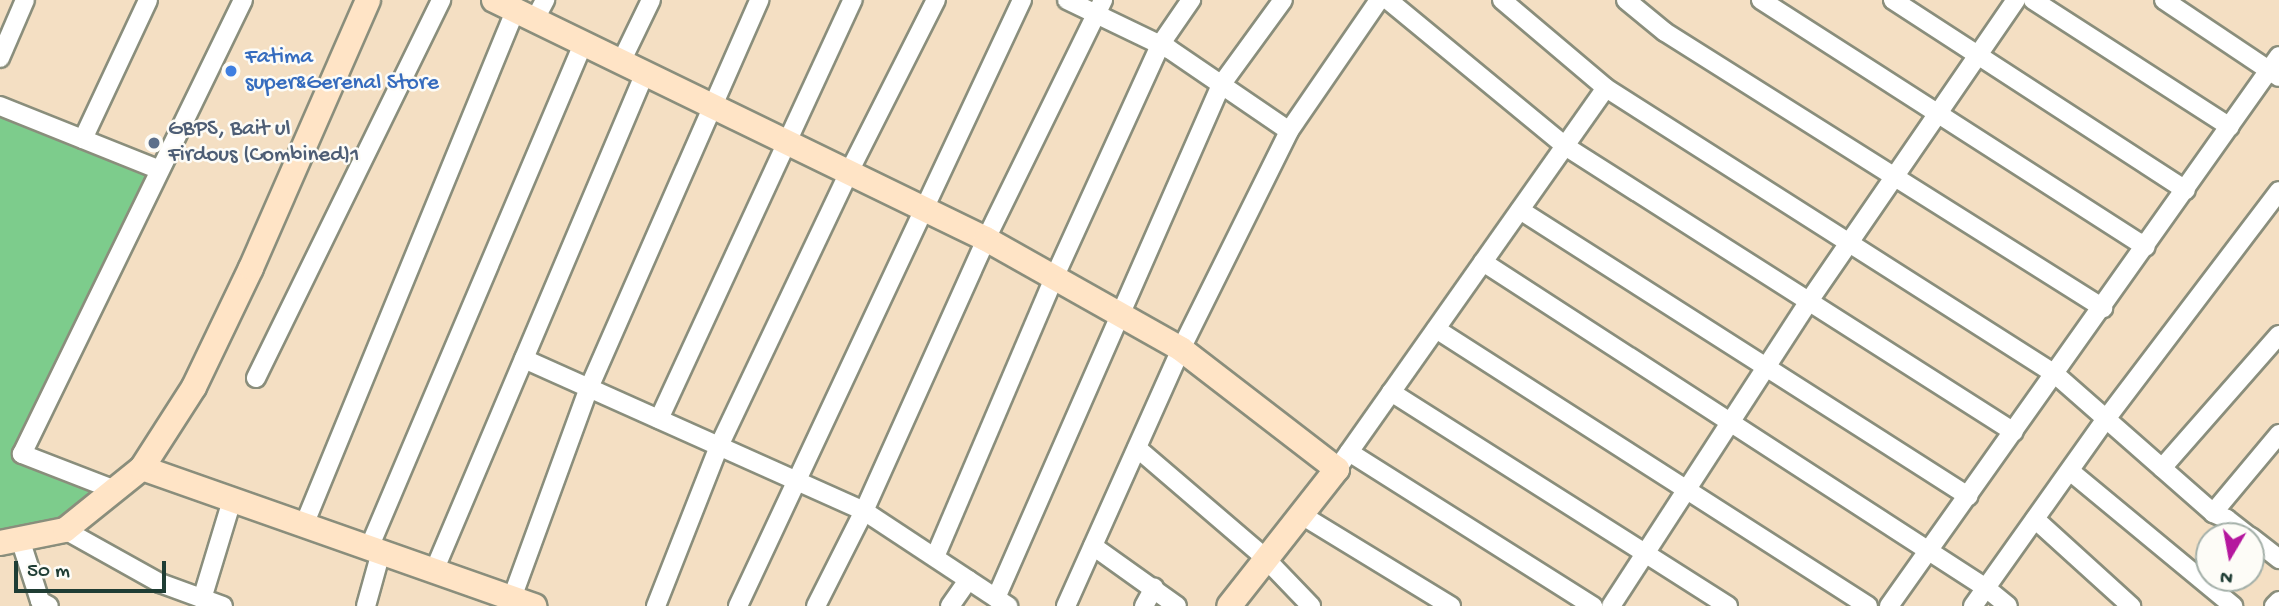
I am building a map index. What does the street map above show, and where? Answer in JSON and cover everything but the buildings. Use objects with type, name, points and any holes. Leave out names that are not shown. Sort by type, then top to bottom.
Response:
[{"type":"street","points":[[0,58],[25,0]]},
{"type":"street","points":[[83,139],[148,0]]},
{"type":"street","points":[[114,490],[22,454],[243,0]]},
{"type":"street","points":[[42,604],[10,541],[65,530],[142,468],[194,387],[251,268],[368,0]]},
{"type":"street","points":[[256,378],[441,0]]},
{"type":"street","points":[[621,62],[651,0]]},
{"type":"street","points":[[142,468],[523,602],[589,388],[715,106],[759,0]]},
{"type":"street","points":[[659,419],[853,0]]},
{"type":"street","points":[[656,606],[719,446],[849,172],[936,0]]},
{"type":"street","points":[[738,606],[795,479],[1022,0]]},
{"type":"street","points":[[1067,0],[1099,7],[1160,44],[1289,131]]},
{"type":"street","points":[[935,557],[1054,278],[1160,44],[1191,0]]},
{"type":"street","points":[[524,359],[864,511],[1002,602],[1120,315],[1222,85],[1283,0]]},
{"type":"street","points":[[1066,606],[1181,349],[1289,131],[1379,0]]},
{"type":"street","points":[[1388,0],[1565,146],[2014,432]]},
{"type":"street","points":[[1502,0],[1606,88],[2055,374],[2213,513],[2231,522]]},
{"type":"street","points":[[1626,0],[1665,32],[1894,179],[2103,308]]},
{"type":"street","points":[[1761,0],[2146,247]]},
{"type":"street","points":[[1893,0],[2186,190]]},
{"type":"street","points":[[1611,606],[1766,367],[2016,0]]},
{"type":"street","points":[[2033,0],[2230,127]]},
{"type":"street","points":[[1889,606],[2230,127],[2276,67],[2164,0]]},
{"type":"street","points":[[816,606],[864,511],[986,239],[1099,7]]},
{"type":"street","points":[[304,525],[522,8],[583,44],[986,239],[1181,349],[1343,460],[1593,606]]},
{"type":"street","points":[[366,606],[375,550],[583,44]]},
{"type":"street","points":[[434,571],[645,74]]},
{"type":"street","points":[[1229,606],[1343,460],[1606,88]]},
{"type":"street","points":[[0,106],[160,170]]},
{"type":"street","points":[[1973,606],[2106,419],[2279,191]]},
{"type":"street","points":[[1520,210],[1968,496]]},
{"type":"street","points":[[1483,262],[1986,588],[2008,606]]},
{"type":"street","points":[[1436,329],[1868,606]]},
{"type":"street","points":[[2162,468],[2279,335]]},
{"type":"street","points":[[1391,392],[1728,606]]},
{"type":"street","points":[[2213,513],[2275,447]]},
{"type":"street","points":[[1137,448],[1265,557],[1311,606]]},
{"type":"street","points":[[2070,471],[2233,606]]},
{"type":"street","points":[[202,598],[232,500]]},
{"type":"street","points":[[1300,514],[1451,606]]},
{"type":"street","points":[[2035,519],[2131,606]]},
{"type":"street","points":[[65,530],[160,583],[223,606]]},
{"type":"street","points":[[1093,546],[1177,606]]},
{"type":"street","points":[[2265,548],[2279,559]]},
{"type":"street","points":[[950,606],[968,580]]},
{"type":"street","points":[[1144,606],[1154,589]]},
{"type":"street","points":[[2274,606],[2279,601]]},
{"type":"green space","points":[[0,106],[159,170],[21,453],[114,490],[64,530],[0,543]]},
{"type":"place","name":"Fatima super&Gerenal Store","points":[[231,71]]},
{"type":"place","name":"GBPS, Bait ul Firdous (Combined)1","points":[[154,143]]}]
